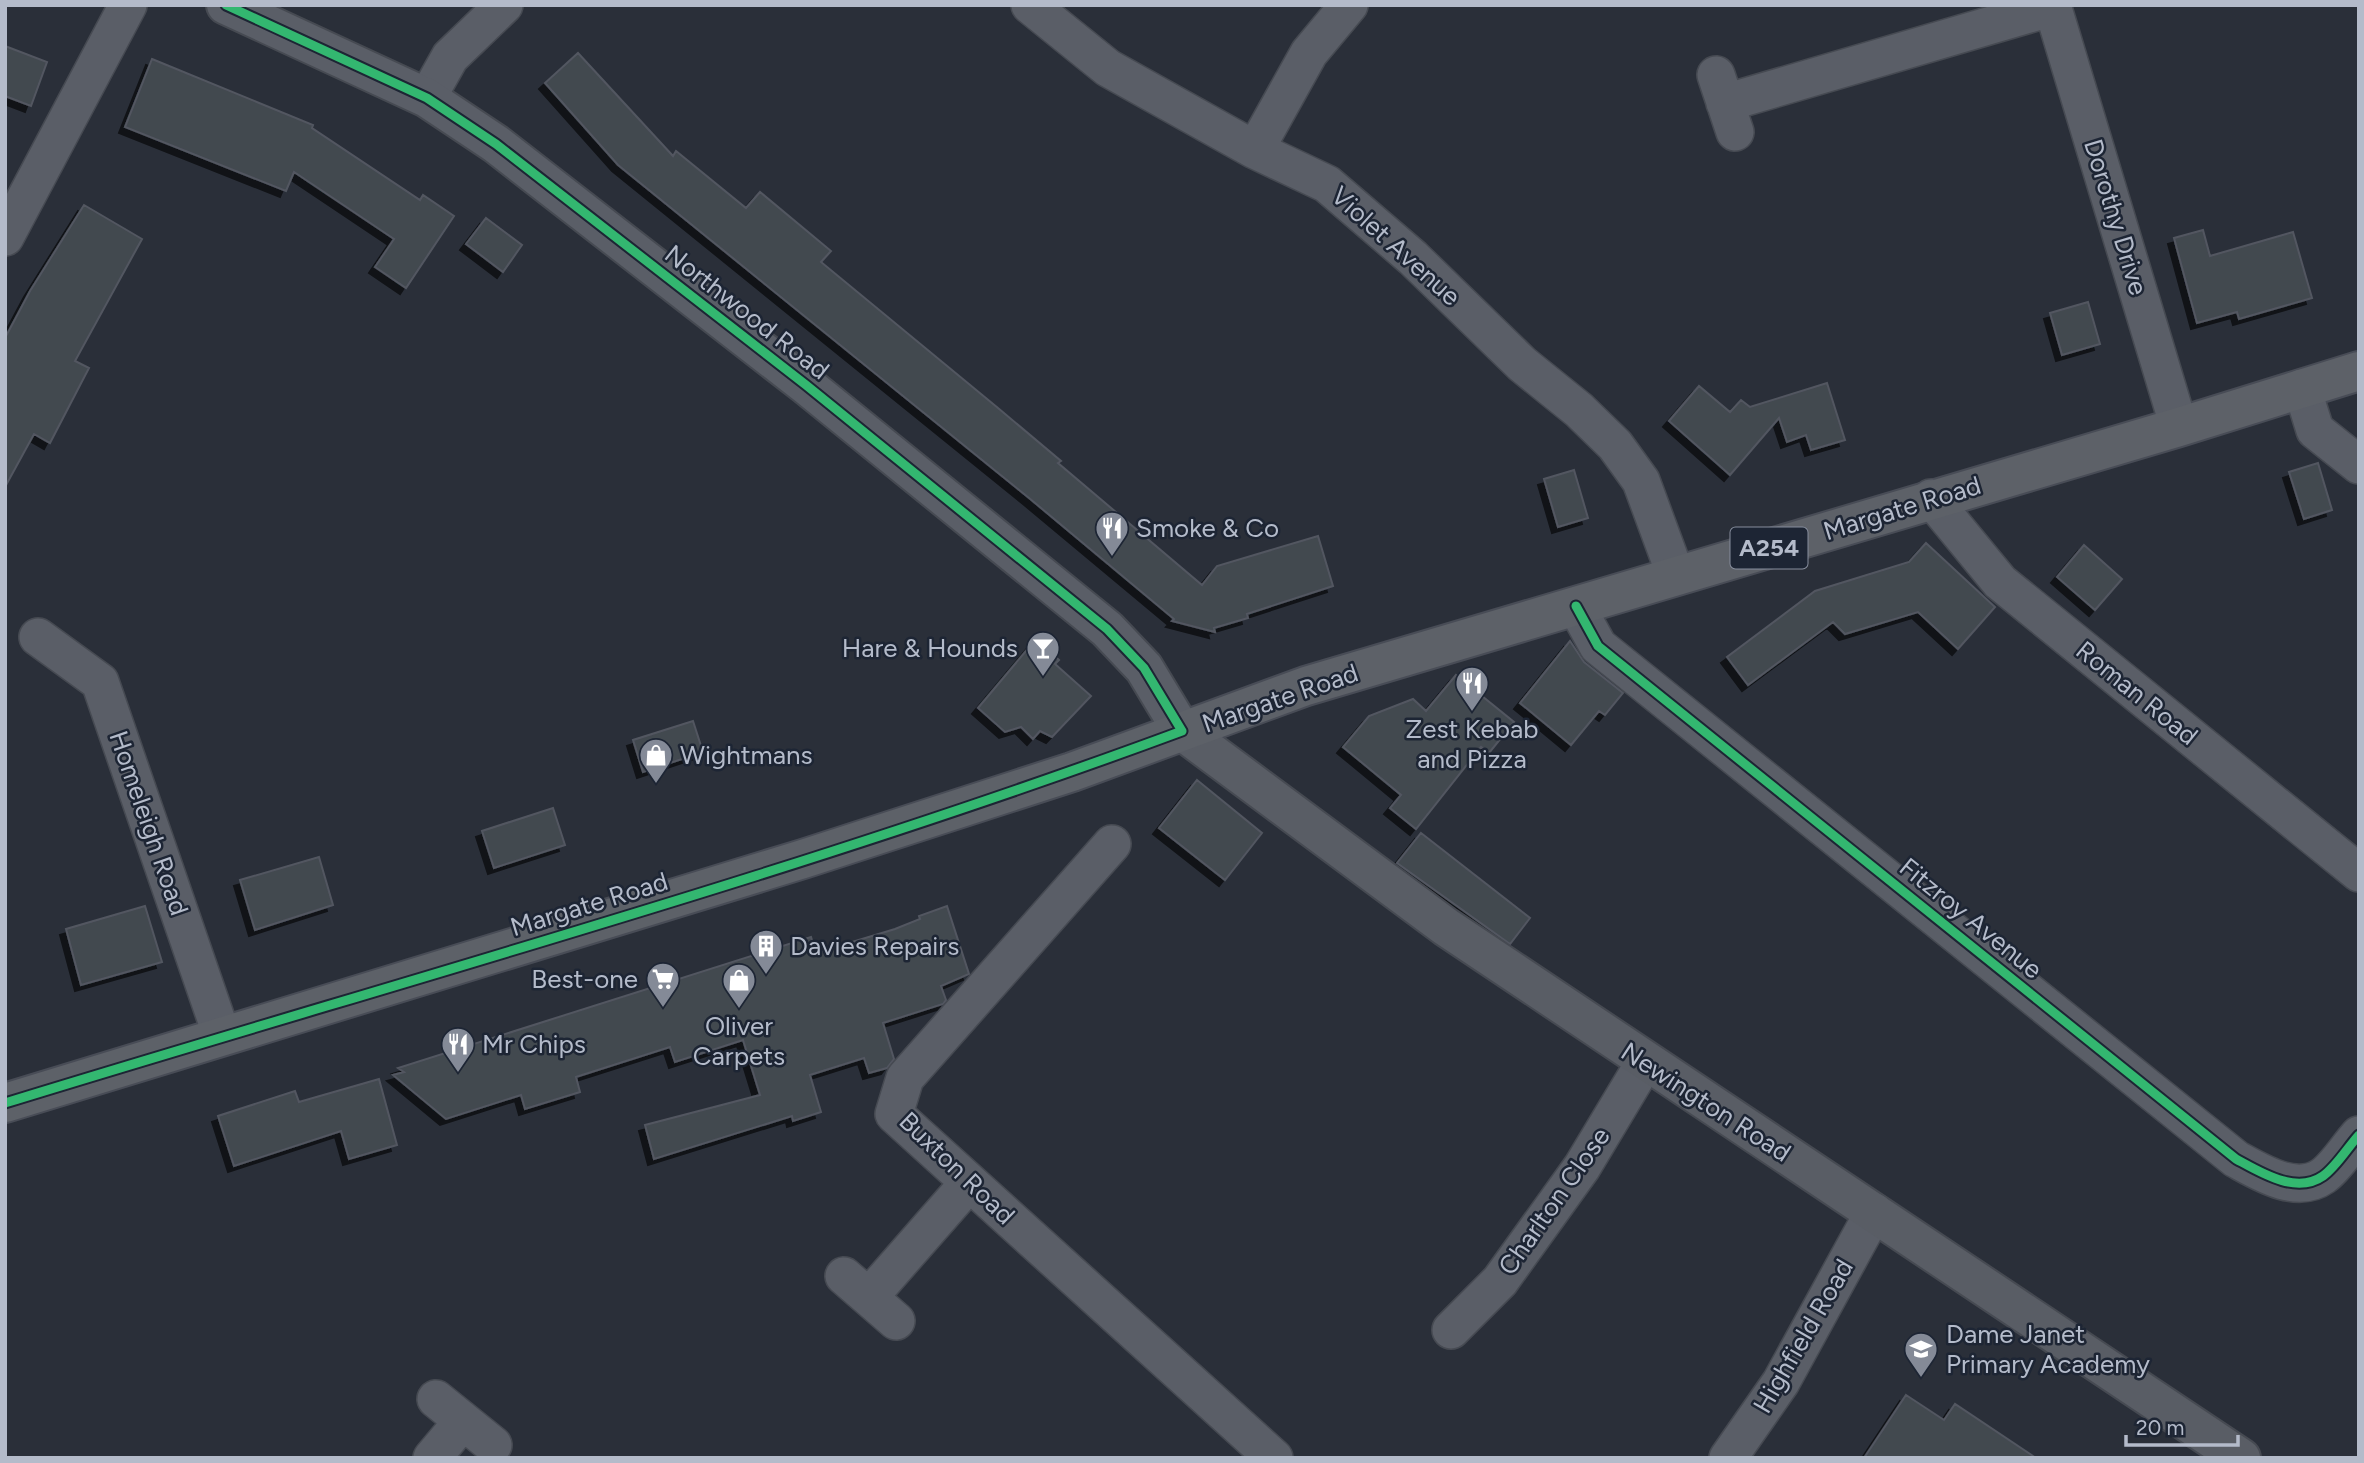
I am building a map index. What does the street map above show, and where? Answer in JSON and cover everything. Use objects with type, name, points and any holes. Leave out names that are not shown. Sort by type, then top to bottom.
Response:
[{"type":"main road","name":"Margate Road","points":[[5,1103],[803,859],[1072,772],[1306,686],[2359,371]]},
{"type":"main road","name":"Newington Road","points":[[1182,732],[1446,927],[2241,1458]]},
{"type":"street","points":[[5,237],[128,5]]},
{"type":"street","name":"Northwood Road","points":[[226,5],[427,98],[496,144],[796,376],[1107,629],[1144,668],[1182,732]]},
{"type":"street","points":[[427,98],[450,57],[504,5]]},
{"type":"street","name":"Violet Avenue","points":[[1030,5],[1108,68],[1255,150],[1327,184],[1413,258],[1522,364],[1580,410],[1615,445],[1642,481],[1676,576]]},
{"type":"street","points":[[1255,150],[1309,53],[1349,5]]},
{"type":"street","name":"Dorothy Drive","points":[[1725,104],[2053,6],[2179,427]]},
{"type":"street","points":[[2301,388],[2315,430],[2359,465]]},
{"type":"street","name":"Roman Road","points":[[1931,498],[2000,582],[2359,873]]},
{"type":"street","name":"Fitzroy Avenue","points":[[1576,606],[1598,646],[2236,1159],[2273,1179],[2304,1183],[2323,1176],[2359,1135]]},
{"type":"street","name":"Homeleigh Road","points":[[38,637],[100,682],[222,1036]]},
{"type":"street","name":"Buxton Road","points":[[1112,844],[905,1078],[894,1114],[968,1184],[1274,1458]]},
{"type":"street","name":"Charlton Close","points":[[1451,1331],[1500,1281],[1517,1258],[1582,1167],[1645,1062]]},
{"type":"street","points":[[896,1321],[856,1287],[968,1184]]},
{"type":"street","name":"Highfield Road","points":[[1728,1458],[1781,1382],[1874,1212]]},
{"type":"street","points":[[432,1458],[450,1410],[493,1446]]},
{"type":"building","points":[[5,46],[47,62],[31,106],[5,96]]},
{"type":"building","points":[[578,53],[673,156],[676,151],[746,208],[760,192],[831,251],[821,262],[1061,461],[1058,463],[1202,585],[1217,566],[1318,536],[1333,586],[1247,614],[1248,618],[1214,628],[1215,632],[1172,621],[1174,619],[1029,498],[618,165],[545,83]]},
{"type":"building","points":[[152,59],[313,125],[312,128],[420,200],[423,195],[454,216],[406,288],[375,267],[394,239],[294,172],[286,191],[125,127]]},
{"type":"building","points":[[84,205],[142,239],[75,361],[89,368],[50,443],[34,434],[5,487],[5,338],[30,291]]},
{"type":"building","points":[[486,218],[522,245],[503,272],[466,244]]},
{"type":"building","points":[[2203,230],[2210,256],[2293,232],[2312,298],[2239,319],[2237,312],[2197,323],[2174,238]]},
{"type":"building","points":[[2088,302],[2100,344],[2062,355],[2050,313]]},
{"type":"building","points":[[1827,383],[1845,440],[1811,450],[1806,435],[1787,442],[1779,418],[1730,475],[1669,421],[1699,386],[1730,412],[1741,400],[1750,407]]},
{"type":"building","points":[[2318,463],[2332,510],[2304,519],[2289,472]]},
{"type":"building","points":[[1574,470],[1588,518],[1558,527],[1544,479]]},
{"type":"building","points":[[1926,543],[1995,607],[1958,649],[1918,612],[1845,634],[1833,622],[1748,685],[1727,657],[1815,591],[1909,562]]},
{"type":"building","points":[[2084,545],[2122,579],[2095,610],[2057,577]]},
{"type":"building","name":"Hare & Hounds","points":[[1036,639],[1059,660],[1055,664],[1091,696],[1052,737],[1040,731],[1033,739],[1021,727],[1005,732],[978,708]]},
{"type":"building","points":[[1570,641],[1584,662],[1623,693],[1605,715],[1599,711],[1571,745],[1520,703]]},
{"type":"building","points":[[1456,675],[1514,722],[1489,753],[1481,747],[1416,829],[1390,808],[1401,795],[1343,747],[1369,716],[1413,699],[1426,711]]},
{"type":"building","points":[[693,721],[703,752],[643,772],[633,740]]},
{"type":"building","points":[[1197,780],[1262,833],[1225,880],[1159,828]]},
{"type":"building","points":[[553,808],[565,845],[494,868],[482,831]]},
{"type":"building","points":[[1421,833],[1530,918],[1510,944],[1397,863]]},
{"type":"building","points":[[319,857],[333,905],[255,930],[240,880]]},
{"type":"building","points":[[145,906],[162,962],[81,985],[66,929]]},
{"type":"building","points":[[947,906],[969,974],[941,986],[946,1000],[943,1004],[883,1023],[894,1059],[887,1068],[869,1073],[864,1058],[810,1075],[821,1112],[793,1121],[792,1116],[654,1159],[645,1125],[760,1095],[743,1040],[675,1062],[670,1047],[576,1077],[580,1092],[525,1109],[521,1095],[446,1119],[393,1075],[404,1072],[398,1068],[811,937],[816,953],[895,929],[920,919],[919,916]]},
{"type":"building","points":[[379,1079],[397,1145],[349,1159],[341,1131],[234,1166],[218,1116],[295,1091],[299,1102]]},
{"type":"building","points":[[1906,1395],[1944,1420],[1955,1404],[2036,1458],[1864,1458]]},
{"type":"cycle path","points":[[5,1103],[744,880],[1037,783],[1182,731],[1144,668],[1107,629],[806,385],[496,144],[427,98],[226,5]]},
{"type":"cycle path","points":[[1576,606],[1598,646],[2236,1159],[2278,1180],[2301,1183],[2312,1181],[2333,1167],[2359,1135]]},
{"type":"place","name":"Smoke & Co","points":[[1112,558]]},
{"type":"place","name":"Hare & Hounds","points":[[1043,678]]},
{"type":"place","name":"Zest Kebab and Pizza","points":[[1472,713]]},
{"type":"place","name":"Wightmans","points":[[656,785]]},
{"type":"place","name":"Davies Repairs","points":[[766,976]]},
{"type":"place","name":"Best-one","points":[[663,1009]]},
{"type":"place","name":"Oliver Carpets","points":[[739,1010]]},
{"type":"place","name":"Mr Chips","points":[[458,1074]]},
{"type":"place","name":"Dame Janet Primary Academy","points":[[1921,1379]]}]
